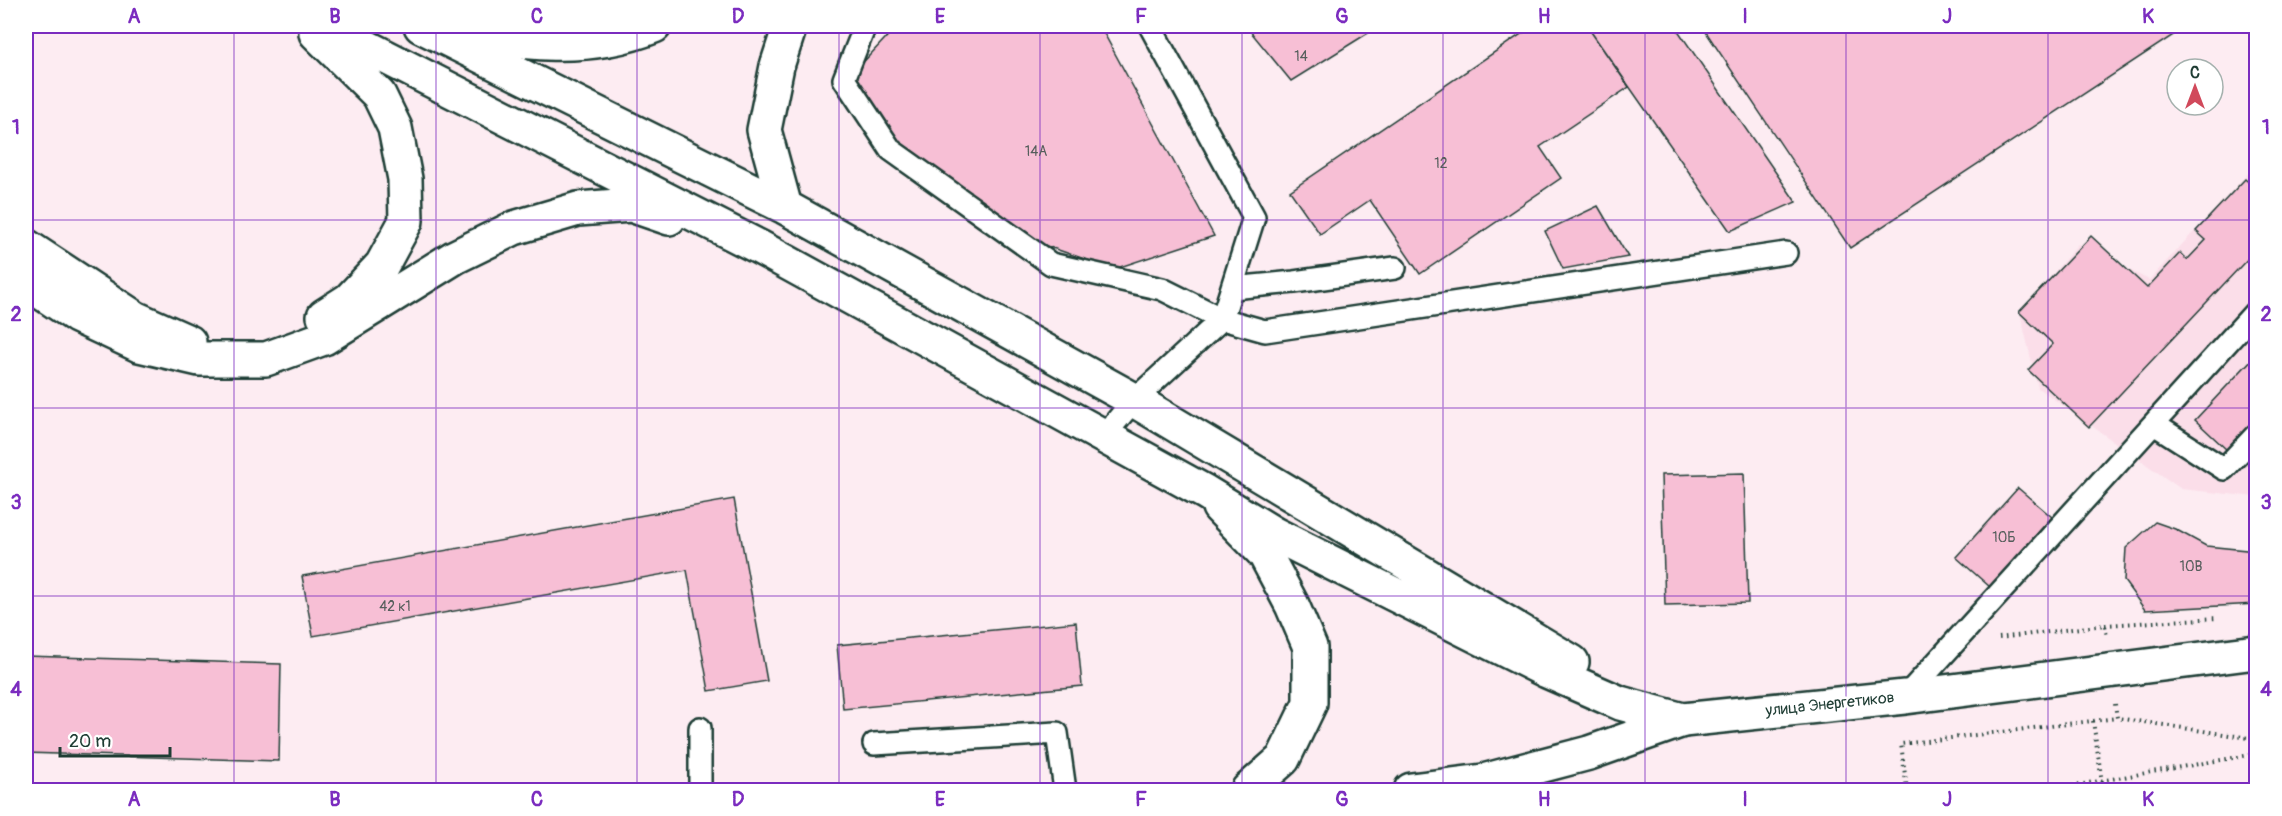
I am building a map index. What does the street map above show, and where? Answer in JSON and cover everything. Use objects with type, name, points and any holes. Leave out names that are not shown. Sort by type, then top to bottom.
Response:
[{"type":"main road","points":[[26,246],[135,318],[191,343],[243,345],[298,332],[349,300],[382,265],[406,221],[405,178],[395,128],[379,95],[308,26]]},
{"type":"main road","points":[[325,26],[759,247],[1205,492],[1274,534],[1547,672],[1620,703],[1683,720]]},
{"type":"main road","points":[[421,26],[785,207],[1134,400],[1562,656],[1683,720]]},
{"type":"main road","points":[[452,26],[478,34],[555,45],[606,39],[654,26]]},
{"type":"main road","points":[[785,207],[764,130],[777,66],[790,26]]},
{"type":"main road","points":[[26,282],[77,316],[139,345],[199,359],[266,359],[324,338],[455,257],[514,228],[578,209],[631,205],[759,247]]},
{"type":"main road","points":[[1205,492],[1264,554],[1292,605],[1310,647],[1310,703],[1283,759],[1248,790]]},
{"type":"main road","name":"улица Энергетиков","points":[[1411,790],[1494,778],[1589,753],[1683,720],[1905,697],[2256,652]]},
{"type":"lane","points":[[865,26],[844,79],[891,150],[1051,264],[1162,289],[1222,319],[1265,331],[1786,253]]},
{"type":"lane","points":[[1103,437],[1134,400],[1222,319],[1254,217],[1150,26]]},
{"type":"lane","points":[[1232,288],[1395,268]]},
{"type":"lane","points":[[1905,697],[2256,311]]},
{"type":"lane","points":[[2154,424],[2224,469],[2256,435]]},
{"type":"lane","points":[[700,729],[700,790]]},
{"type":"lane","points":[[874,744],[1057,733],[1065,790]]},
{"type":"path","points":[[2105,626],[2222,618]]},
{"type":"path","points":[[1907,790],[1901,744],[2117,718]]},
{"type":"path","points":[[2093,721],[2102,782]]},
{"type":"path","points":[[2048,790],[2256,754]]},
{"type":"shaded area","points":[[2256,165],[2256,497],[2181,489],[2038,388],[2020,313],[2078,244],[2149,280]]},
{"type":"building","points":[[897,26],[1100,26],[1214,236],[1114,269],[1026,239],[933,179],[875,122],[855,71]]},
{"type":"building","points":[[1246,26],[1369,26],[1373,30],[1291,81]]},
{"type":"building","points":[[1533,26],[1587,26],[1629,87],[1540,147],[1561,178],[1420,274],[1370,200],[1320,234],[1290,191]]},
{"type":"building","points":[[1587,26],[1675,26],[1796,202],[1730,231]]},
{"type":"building","points":[[1702,26],[2187,26],[1850,248]]},
{"type":"building","points":[[2245,179],[2256,187],[2256,250],[2089,427],[2028,370],[2053,344],[2019,312],[2091,236],[2147,288],[2180,253],[2187,260],[2206,240],[2196,231]]},
{"type":"building","points":[[1598,206],[1628,257],[1563,269],[1545,231]]},
{"type":"building","points":[[2256,355],[2256,421],[2228,451],[2195,420]]},
{"type":"building","points":[[1744,473],[1748,603],[1665,605],[1661,475]]},
{"type":"building","points":[[2018,488],[2052,517],[1990,587],[1956,557]]},
{"type":"building","points":[[734,499],[767,681],[709,691],[687,570],[313,636],[302,576]]},
{"type":"building","points":[[2155,522],[2175,529],[2206,546],[2256,551],[2256,604],[2145,610],[2124,581],[2126,548]]},
{"type":"building","points":[[1076,622],[1082,686],[843,709],[837,645]]},
{"type":"building","points":[[26,656],[281,664],[279,761],[26,753]]}]
